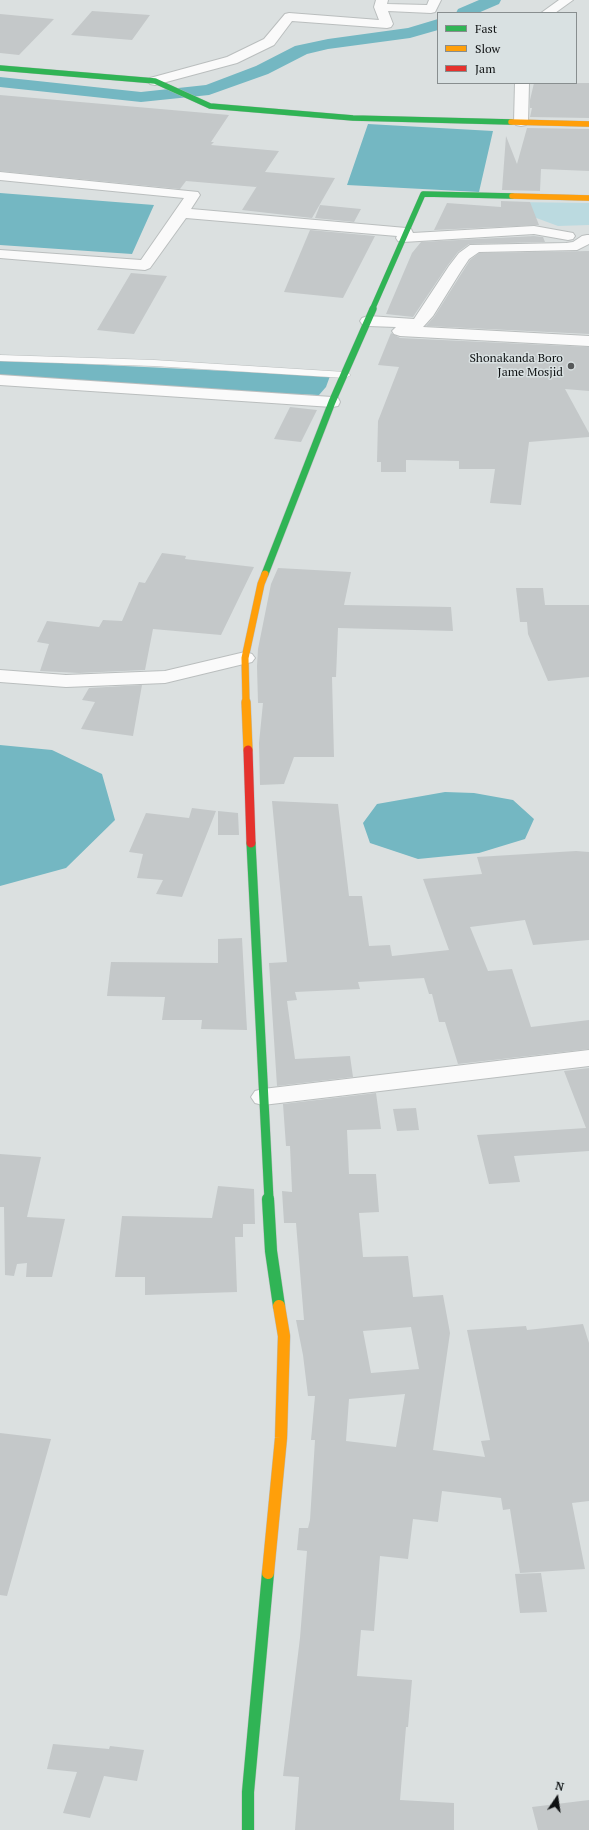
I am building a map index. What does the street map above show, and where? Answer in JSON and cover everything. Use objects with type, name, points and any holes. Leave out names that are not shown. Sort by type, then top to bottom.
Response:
[{"type":"street","points":[[155,81],[238,57],[269,42],[289,17],[387,24],[381,4],[431,9],[435,0]]},
{"type":"street","points":[[549,12],[567,0]]},
{"type":"street","points":[[0,68],[155,81],[210,106],[353,118],[589,124]]},
{"type":"street","points":[[521,122],[522,84]]},
{"type":"street","points":[[0,176],[193,194],[182,213],[145,265],[0,254]]},
{"type":"street","points":[[248,1830],[248,1792],[281,1438],[284,1336],[271,1251],[251,828],[245,658],[261,584],[332,402],[423,194],[589,198]]},
{"type":"street","points":[[182,213],[405,235],[534,230],[588,239]]},
{"type":"street","points":[[366,325],[418,324],[425,316],[454,269],[464,256],[475,248],[566,247],[577,246],[588,239]]},
{"type":"street","points":[[366,325],[556,340],[589,341]]},
{"type":"street","points":[[0,380],[332,402]]},
{"type":"street","points":[[0,676],[66,681],[165,677],[245,658]]},
{"type":"street","points":[[263,1097],[589,1058]]},
{"type":"lane","points":[[0,358],[154,363],[345,375]]},
{"type":"shaded area","points":[[511,202],[589,203],[589,225],[558,226],[531,216]]},
{"type":"water","points":[[368,124],[493,131],[479,192],[347,185]]},
{"type":"water","points":[[0,193],[154,205],[132,254],[0,245]]},
{"type":"water","points":[[0,360],[330,376],[326,387],[319,395],[290,394],[0,375]]},
{"type":"water","points":[[0,745],[52,750],[102,774],[115,820],[66,868],[0,886]]},
{"type":"water","points":[[445,792],[474,793],[513,800],[534,819],[525,839],[479,853],[418,859],[370,843],[363,823],[377,804]]},
{"type":"building","points":[[92,11],[150,15],[132,40],[71,35]]},
{"type":"building","points":[[0,14],[54,19],[19,55],[0,53]]},
{"type":"building","points":[[589,83],[589,118],[530,117],[532,108],[530,108],[530,100],[534,84]]},
{"type":"building","points":[[0,95],[229,115],[211,142],[214,142],[211,145],[279,151],[265,172],[335,178],[312,218],[242,210],[257,186],[186,181],[180,189],[0,171]]},
{"type":"building","points":[[527,128],[589,129],[589,171],[541,169],[540,191],[502,190],[506,136],[517,164]]},
{"type":"building","points":[[501,201],[530,202],[539,225],[434,230],[447,203],[501,207]]},
{"type":"building","points":[[320,205],[361,209],[354,222],[315,218]]},
{"type":"building","points":[[310,230],[375,236],[343,298],[284,292]]},
{"type":"building","points":[[534,236],[543,237],[545,242],[469,244],[458,252],[448,265],[413,317],[386,314],[412,253],[421,242]]},
{"type":"building","points":[[589,251],[589,334],[426,326],[434,317],[470,260],[479,253]]},
{"type":"building","points":[[131,273],[167,276],[134,334],[97,330]]},
{"type":"building","points":[[391,333],[400,338],[589,347],[589,391],[565,389],[589,433],[589,437],[529,442],[521,505],[490,503],[495,469],[459,469],[459,461],[406,460],[406,472],[381,472],[381,462],[377,462],[378,421],[399,367],[378,365]]},
{"type":"building","points":[[290,407],[317,410],[301,442],[274,439]]},
{"type":"building","points":[[162,553],[186,556],[185,559],[254,567],[221,635],[153,629],[145,670],[79,673],[40,671],[49,644],[37,642],[47,621],[99,627],[103,620],[122,621],[139,582],[145,583]]},
{"type":"building","points":[[278,568],[351,572],[344,605],[451,607],[453,631],[338,628],[336,677],[332,677],[334,757],[294,757],[284,784],[260,785],[259,743],[263,703],[258,703],[258,649],[271,584]]},
{"type":"building","points":[[516,588],[543,588],[545,605],[589,605],[589,677],[548,681],[528,634],[527,622],[520,622]]},
{"type":"building","points":[[142,685],[133,736],[81,729],[95,702],[82,700],[89,688]]},
{"type":"building","points":[[272,801],[338,804],[349,896],[362,896],[369,946],[390,945],[392,956],[449,950],[423,879],[482,874],[477,857],[576,851],[589,852],[589,940],[533,945],[525,920],[470,927],[488,971],[512,969],[531,1027],[589,1020],[589,1049],[458,1064],[445,1022],[439,1022],[432,994],[429,994],[424,978],[358,982],[360,989],[295,992],[297,1000],[287,1001],[295,1059],[350,1056],[353,1077],[277,1086],[269,963],[287,962]]},
{"type":"building","points":[[192,808],[216,811],[182,897],[156,894],[163,880],[137,878],[143,854],[129,852],[146,813],[189,818]]},
{"type":"building","points":[[218,811],[238,813],[239,835],[218,835]]},
{"type":"building","points":[[242,938],[247,1030],[201,1029],[202,1020],[162,1020],[165,997],[107,996],[111,962],[218,963],[218,939]]},
{"type":"building","points":[[589,1068],[589,1151],[514,1156],[520,1182],[489,1184],[477,1135],[586,1128],[564,1071]]},
{"type":"building","points":[[376,1093],[381,1129],[347,1130],[349,1174],[376,1174],[379,1212],[359,1213],[363,1257],[408,1256],[413,1297],[443,1295],[450,1333],[433,1450],[485,1457],[481,1441],[490,1440],[467,1330],[526,1326],[527,1330],[583,1324],[589,1343],[589,1501],[572,1503],[585,1569],[520,1573],[510,1509],[503,1510],[501,1498],[442,1491],[438,1522],[413,1519],[408,1559],[380,1556],[374,1631],[361,1630],[357,1676],[412,1680],[408,1727],[406,1727],[400,1800],[454,1803],[454,1830],[295,1830],[299,1777],[283,1776],[300,1638],[307,1551],[297,1550],[299,1528],[308,1528],[310,1520],[315,1440],[311,1440],[315,1396],[308,1396],[303,1355],[296,1320],[304,1320],[296,1223],[284,1223],[282,1191],[292,1192],[290,1146],[286,1146],[283,1104]],"holes":[[[411,1327],[419,1369],[371,1373],[363,1331]],[[405,1394],[396,1447],[346,1441],[349,1399]]]},
{"type":"building","points":[[416,1108],[419,1130],[397,1131],[393,1109]]},
{"type":"building","points":[[0,1154],[41,1157],[27,1217],[65,1219],[52,1277],[26,1277],[27,1263],[17,1264],[14,1276],[5,1275],[4,1207],[0,1207]]},
{"type":"building","points":[[218,1186],[254,1189],[255,1224],[243,1224],[243,1237],[235,1237],[237,1292],[145,1295],[145,1277],[115,1277],[122,1216],[212,1218]]},
{"type":"building","points":[[0,1433],[51,1439],[7,1596],[0,1595]]},
{"type":"building","points":[[541,1573],[547,1612],[520,1613],[515,1574]]},
{"type":"building","points":[[53,1744],[109,1749],[110,1746],[144,1750],[137,1781],[104,1776],[90,1818],[63,1813],[77,1772],[47,1769]]},
{"type":"building","points":[[589,1800],[589,1830],[538,1830],[532,1807]]},
{"type":"waterway","points":[[466,12],[493,0]]},
{"type":"waterway","points":[[0,82],[141,97],[209,90],[262,70],[301,50],[328,44],[410,33],[437,24]]},
{"type":"traffic: fast","points":[[0,68],[155,81],[210,106],[353,118],[511,122]]},
{"type":"traffic: fast","points":[[265,574],[332,402],[423,194],[512,196]]},
{"type":"traffic: fast","points":[[251,843],[271,1251],[279,1306]]},
{"type":"traffic: fast","points":[[248,1830],[248,1792],[268,1573]]},
{"type":"traffic: slow","points":[[511,122],[589,124]]},
{"type":"traffic: slow","points":[[512,196],[589,198]]},
{"type":"traffic: slow","points":[[248,750],[245,658],[261,584],[265,574]]},
{"type":"traffic: slow","points":[[268,1573],[281,1438],[284,1336],[279,1306]]},
{"type":"traffic: jam","points":[[248,750],[251,843]]},
{"type":"place","name":"Shonakanda Boro Jame Mosjid","points":[[571,366]]}]
